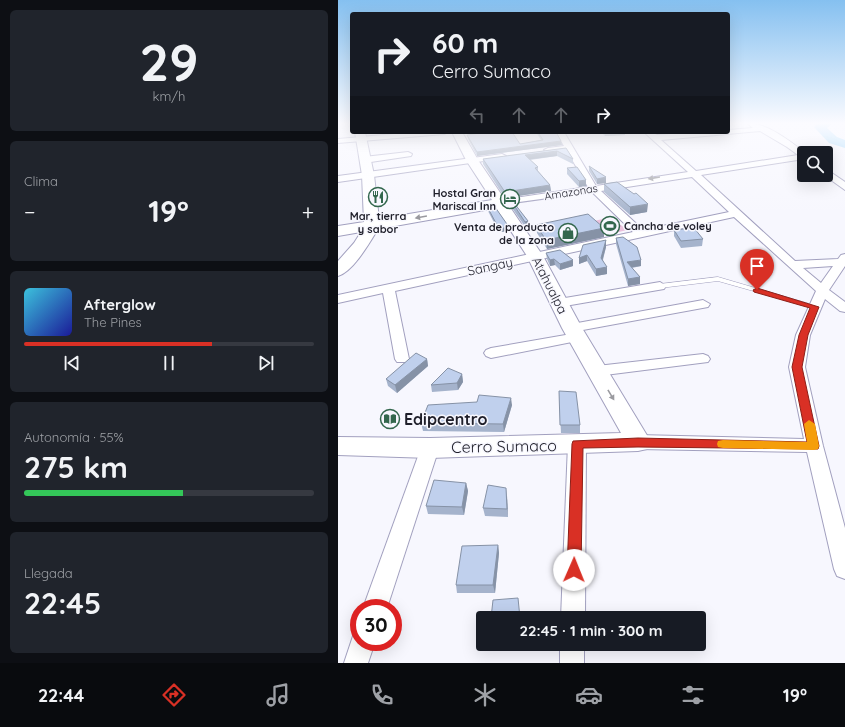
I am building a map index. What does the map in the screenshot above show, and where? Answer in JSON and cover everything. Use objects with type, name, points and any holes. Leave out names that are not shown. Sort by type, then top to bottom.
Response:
[{"type":"street","points":[[338,271],[360,246],[372,226],[368,175],[363,154]]},
{"type":"street","points":[[364,160],[408,154]]},
{"type":"street","name":"Atahualpa","points":[[469,154],[535,256],[574,333],[638,442]]},
{"type":"street","points":[[573,154],[593,188],[615,211],[641,234]]},
{"type":"street","points":[[672,154],[737,213],[780,256],[845,308]]},
{"type":"street","points":[[338,179],[510,156]]},
{"type":"street","name":"Amazonas","points":[[338,231],[593,188],[797,157]]},
{"type":"street","points":[[833,178],[845,187]]},
{"type":"street","name":"Sangay","points":[[338,299],[737,213]]},
{"type":"street","points":[[793,265],[844,260]]},
{"type":"street","points":[[844,260],[822,291],[803,335],[797,367],[814,446],[845,568]]},
{"type":"street","points":[[559,303],[660,286]]},
{"type":"street","points":[[388,288],[402,359]]},
{"type":"street","points":[[491,353],[703,304]]},
{"type":"street","points":[[597,371],[704,359]]},
{"type":"street","name":"Cerro Sumaco","points":[[338,446],[430,448],[638,442],[814,446]]},
{"type":"street","points":[[573,611],[577,444]]},
{"type":"street","points":[[378,599],[430,448]]},
{"type":"street","points":[[356,663],[360,651]]},
{"type":"street","points":[[572,651],[572,663]]},
{"type":"lane","points":[[660,286],[718,279],[815,307]]},
{"type":"shaded area","name":"Cancha de voley","points":[[611,217],[627,230],[607,235],[594,221]]},
{"type":"building","points":[[521,154],[533,154],[525,155],[538,167],[535,168],[550,185],[505,192],[483,159]]},
{"type":"building","points":[[563,154],[570,154],[573,159]]},
{"type":"building","points":[[589,166],[606,177],[597,179]]},
{"type":"building","points":[[577,167],[586,180],[579,181],[567,168]]},
{"type":"building","points":[[617,182],[634,194],[636,193],[648,204],[630,207],[604,184]]},
{"type":"building","points":[[511,199],[528,221],[525,222]]},
{"type":"building","points":[[495,207],[509,227],[499,229],[488,208]]},
{"type":"building","points":[[588,214],[604,228],[546,240],[536,225]]},
{"type":"building","points":[[694,228],[703,239],[681,241],[674,230]]},
{"type":"building","points":[[623,237],[637,247],[641,260],[627,262],[640,277],[628,279],[616,238]]},
{"type":"building","points":[[606,240],[601,258],[607,267],[596,269],[587,255],[579,258],[583,245]]},
{"type":"building","points":[[560,250],[573,260],[560,264],[554,259],[550,260],[546,253]]},
{"type":"building","points":[[416,353],[427,359],[395,385],[386,379]]},
{"type":"building","points":[[448,368],[462,374],[457,383],[431,385]]},
{"type":"building","points":[[559,391],[576,392],[580,425],[560,425]]},
{"type":"building","points":[[479,395],[511,398],[503,424],[421,423],[428,405],[477,402]]},
{"type":"building","points":[[434,480],[466,483],[462,507],[426,506]]},
{"type":"building","points":[[488,485],[506,488],[507,509],[483,508]]},
{"type":"building","points":[[498,545],[493,585],[456,585],[462,546]]},
{"type":"building","points":[[518,598],[519,611],[492,611],[493,600]]},
{"type":"slow traffic","points":[[723,444],[814,446],[809,424]]},
{"type":"place","name":"Mar, tierra y sabor","points":[[378,197]]},
{"type":"place","name":"Hostal Gran Mariscal Inn","points":[[510,199]]},
{"type":"place","name":"Cancha de voley","points":[[610,226]]},
{"type":"place","name":"Venta de producto de la zona","points":[[568,233]]},
{"type":"place","name":"Edipcentro","points":[[390,419]]},
{"type":"route","points":[[574,570],[577,444],[638,442],[814,446],[797,367],[803,335],[815,307],[757,290]]}]
